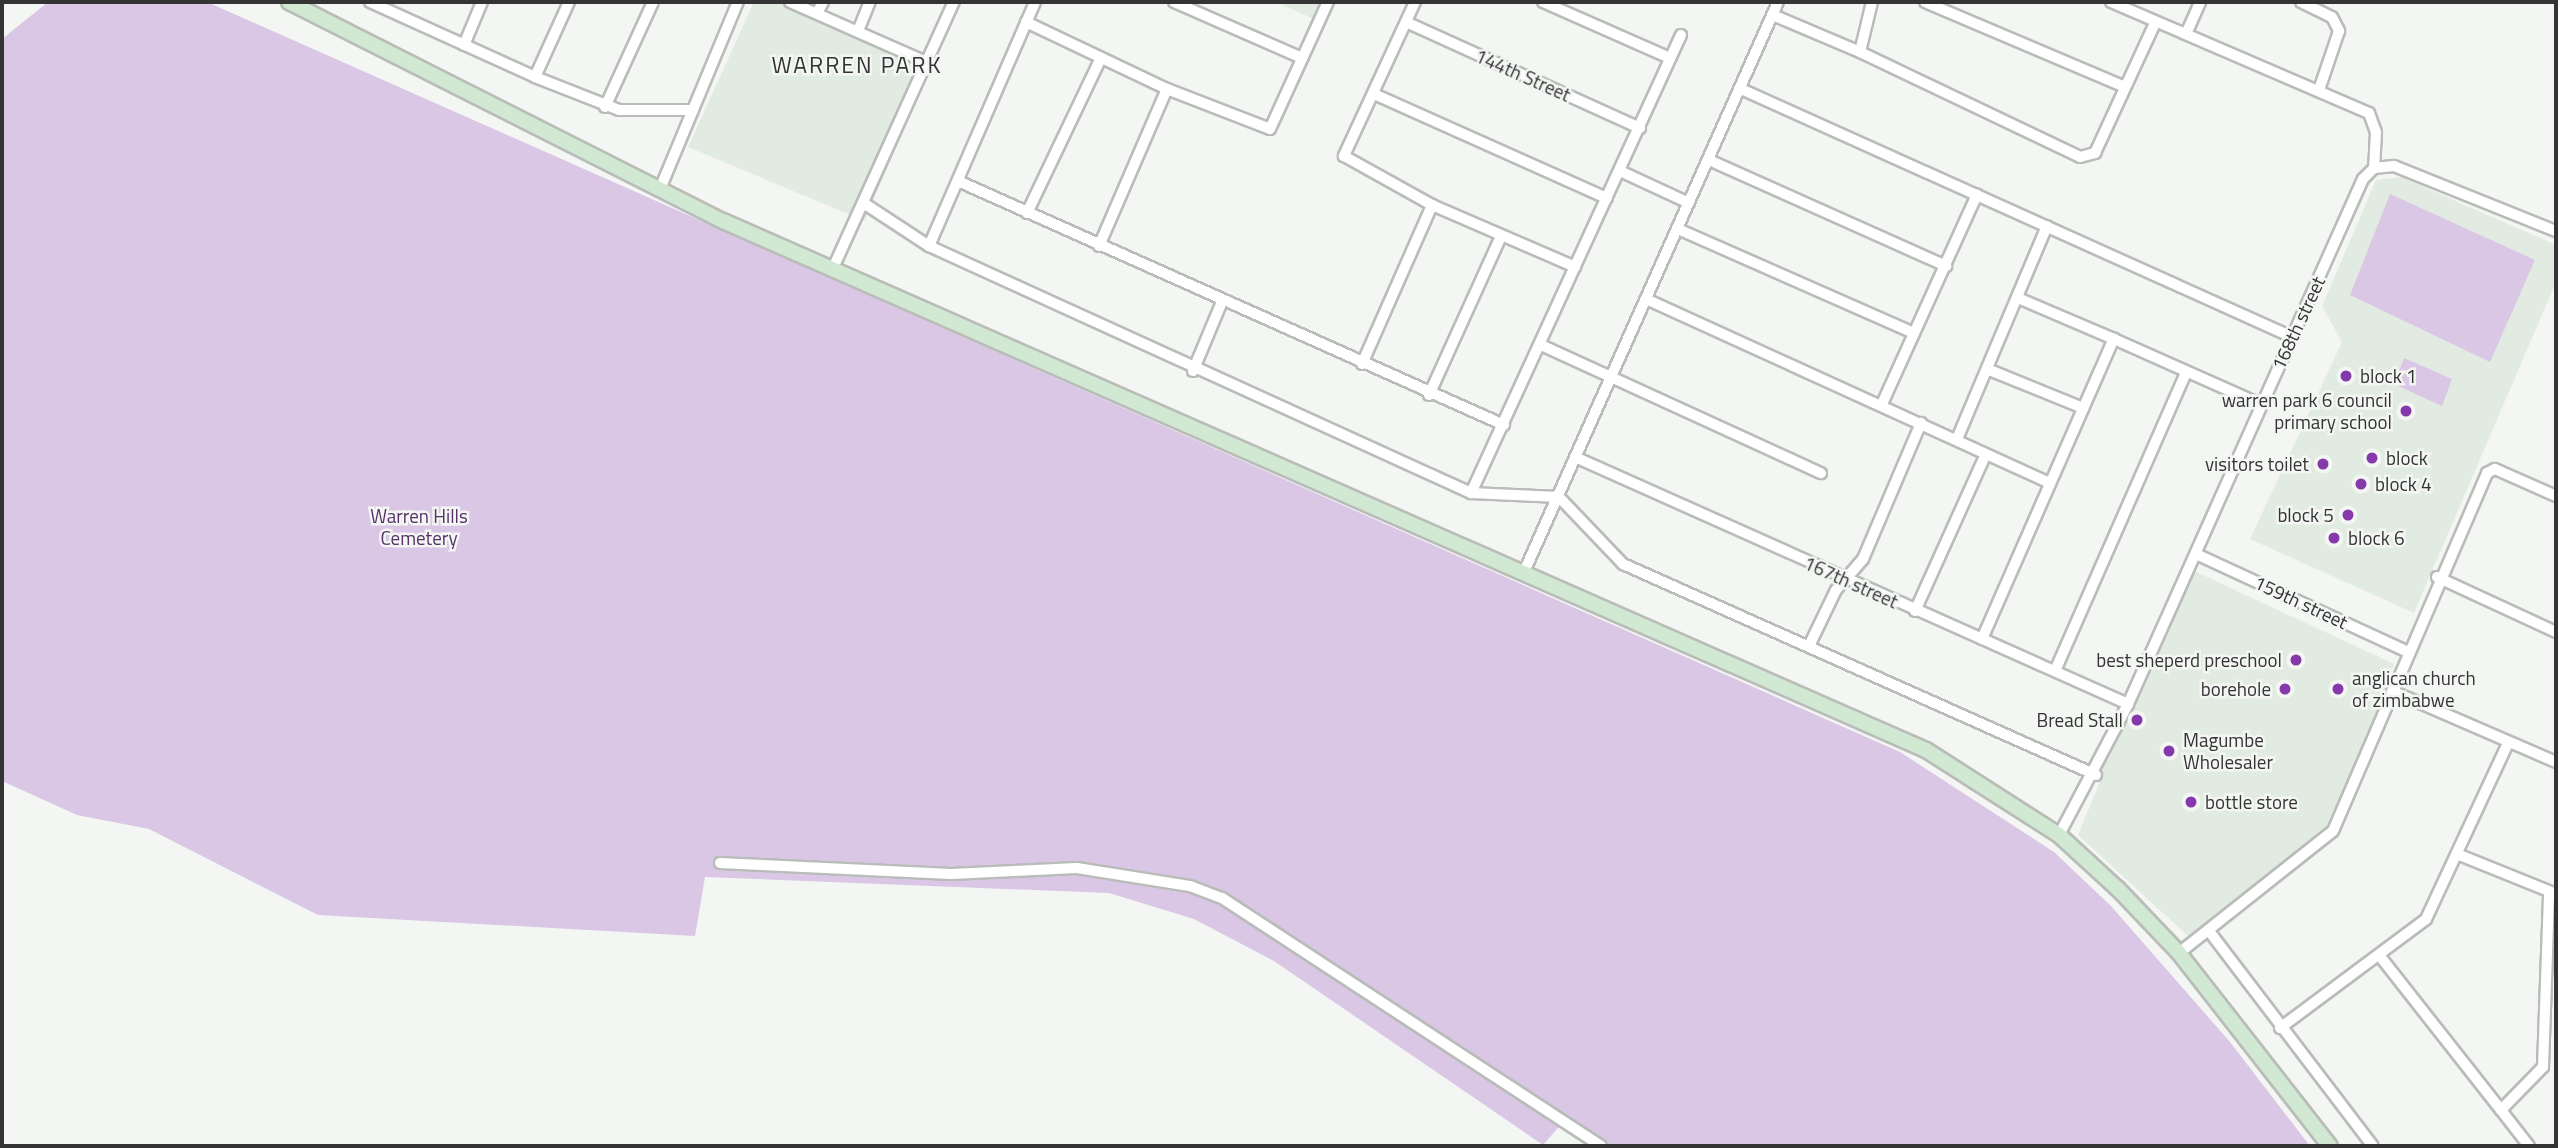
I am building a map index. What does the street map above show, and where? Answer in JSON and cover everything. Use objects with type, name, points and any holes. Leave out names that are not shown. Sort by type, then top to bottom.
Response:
[{"type":"street","points":[[370,2],[535,78],[606,107],[693,110]]},
{"type":"street","points":[[464,45],[482,2]]},
{"type":"street","points":[[535,78],[569,2]]},
{"type":"street","points":[[606,107],[653,2]]},
{"type":"street","points":[[660,190],[738,2]]},
{"type":"street","points":[[790,2],[926,62]]},
{"type":"street","points":[[817,13],[823,2]]},
{"type":"street","points":[[858,31],[870,2]]},
{"type":"street","points":[[834,266],[865,204],[954,2]]},
{"type":"street","points":[[929,246],[1035,2]]},
{"type":"street","points":[[1174,2],[1302,58]]},
{"type":"street","points":[[1026,22],[1167,89],[1270,129],[1328,2]]},
{"type":"street","points":[[1415,2],[1344,156],[1432,205],[1575,267]]},
{"type":"street","points":[[1543,2],[1670,58]]},
{"type":"street","points":[[1524,572],[1778,2]]},
{"type":"street","points":[[1860,52],[1872,2]]},
{"type":"street","points":[[1924,2],[2125,88]]},
{"type":"street","points":[[2186,34],[2200,2]]},
{"type":"street","points":[[2301,2],[2332,18],[2339,31],[2319,90]]},
{"type":"street","points":[[294,3],[660,190],[1894,733],[2059,835],[2179,953],[2330,1146]]},
{"type":"street","points":[[2117,3],[2155,23],[2369,113],[2376,132],[2374,168],[2403,169],[2556,231]]},
{"type":"street","points":[[1773,15],[1860,52],[2080,157],[2095,153],[2155,23]]},
{"type":"street","name":"144th Street","points":[[1406,22],[1640,128]]},
{"type":"street","points":[[1471,493],[1681,35]]},
{"type":"street","points":[[1027,213],[1101,58]]},
{"type":"street","points":[[1099,246],[1167,89]]},
{"type":"street","points":[[1741,89],[2292,337]]},
{"type":"street","points":[[1374,94],[1607,198]]},
{"type":"street","points":[[1709,160],[1946,266]]},
{"type":"street","name":"168th street","points":[[2059,835],[2095,775],[2129,705],[2260,404],[2363,179],[2374,168]]},
{"type":"street","points":[[1620,171],[1689,203]]},
{"type":"street","points":[[958,181],[1222,303],[1429,395],[1504,425]]},
{"type":"street","points":[[1882,404],[1977,195]]},
{"type":"street","points":[[865,204],[929,246],[1193,371],[1471,493],[1559,497],[1613,558],[2095,775]]},
{"type":"street","points":[[1362,364],[1432,205]]},
{"type":"street","points":[[1957,439],[2047,226]]},
{"type":"street","points":[[1678,229],[1914,332]]},
{"type":"street","points":[[1429,395],[1501,236]]},
{"type":"street","points":[[2018,298],[2260,404]]},
{"type":"street","points":[[1646,299],[1882,404],[2050,483]]},
{"type":"street","points":[[1193,371],[1222,303]]},
{"type":"street","points":[[1982,639],[2114,339]]},
{"type":"street","points":[[1541,345],[1821,473]]},
{"type":"street","points":[[1987,369],[2083,408]]},
{"type":"street","points":[[2056,671],[2186,372]]},
{"type":"street","points":[[1809,646],[1846,579],[1863,559],[1921,424]]},
{"type":"street","points":[[1915,611],[1986,454]]},
{"type":"street","name":"167th street","points":[[1575,457],[2129,705]]},
{"type":"street","points":[[2179,953],[2333,831],[2437,577],[2490,470],[2556,496]]},
{"type":"street","name":"159th street","points":[[2196,554],[2406,651]]},
{"type":"street","points":[[2437,577],[2556,632]]},
{"type":"street","points":[[2392,691],[2556,762]]},
{"type":"street","points":[[2280,1028],[2379,955],[2429,914],[2508,743]]},
{"type":"street","points":[[2457,854],[2552,894],[2543,1067],[2501,1110]]},
{"type":"street","points":[[720,863],[951,874],[1077,868],[1190,886],[1222,898],[1601,1146]]},
{"type":"street","points":[[2209,931],[2280,1028],[2373,1146]]},
{"type":"street","points":[[2379,955],[2529,1146]]},
{"type":"shaded area","points":[[754,2],[801,2],[931,60],[865,221],[688,147]]},
{"type":"shaded area","points":[[1275,2],[1330,2],[1321,22]]},
{"type":"shaded area","name":"warren park 6 council primary school","points":[[2401,177],[2556,245],[2556,282],[2414,613],[2250,539],[2342,342],[2322,306],[2376,180]]},
{"type":"shaded area","points":[[2190,569],[2394,664],[2332,831],[2212,930],[2189,937],[2078,835],[2102,777],[2088,770],[2111,747]]},
{"type":"green space","name":"Warren Hills Cemetery","points":[[48,2],[207,2],[1900,752],[2054,852],[2111,906],[2230,1042],[2310,1146],[1602,1146],[1564,1121],[1543,1145],[1274,961],[1194,919],[1109,893],[705,877],[695,936],[318,915],[149,829],[77,815],[2,781],[2,39]]},
{"type":"green space","points":[[2390,194],[2535,260],[2490,362],[2350,295]]},
{"type":"green space","points":[[2404,358],[2452,379],[2442,406],[2394,384]]},
{"type":"place","name":"block 1","points":[[2346,376]]},
{"type":"place","name":"warren park 6 council primary school","points":[[2406,411]]},
{"type":"place","name":"block","points":[[2372,458]]},
{"type":"place","name":"visitors toilet","points":[[2323,464]]},
{"type":"place","name":"block 4","points":[[2361,484]]},
{"type":"place","name":"block 5","points":[[2348,515]]},
{"type":"place","name":"block 6","points":[[2334,538]]},
{"type":"place","name":"best sheperd preschool","points":[[2296,660]]},
{"type":"place","name":"borehole","points":[[2285,689]]},
{"type":"place","name":"anglican church of zimbabwe","points":[[2338,689]]},
{"type":"place","name":"Bread Stall","points":[[2137,720]]},
{"type":"place","name":"Magumbe Wholesaler","points":[[2169,751]]},
{"type":"place","name":"bottle store","points":[[2191,802]]},
{"type":"district","name":"WARREN PARK","points":[[857,65]]}]
